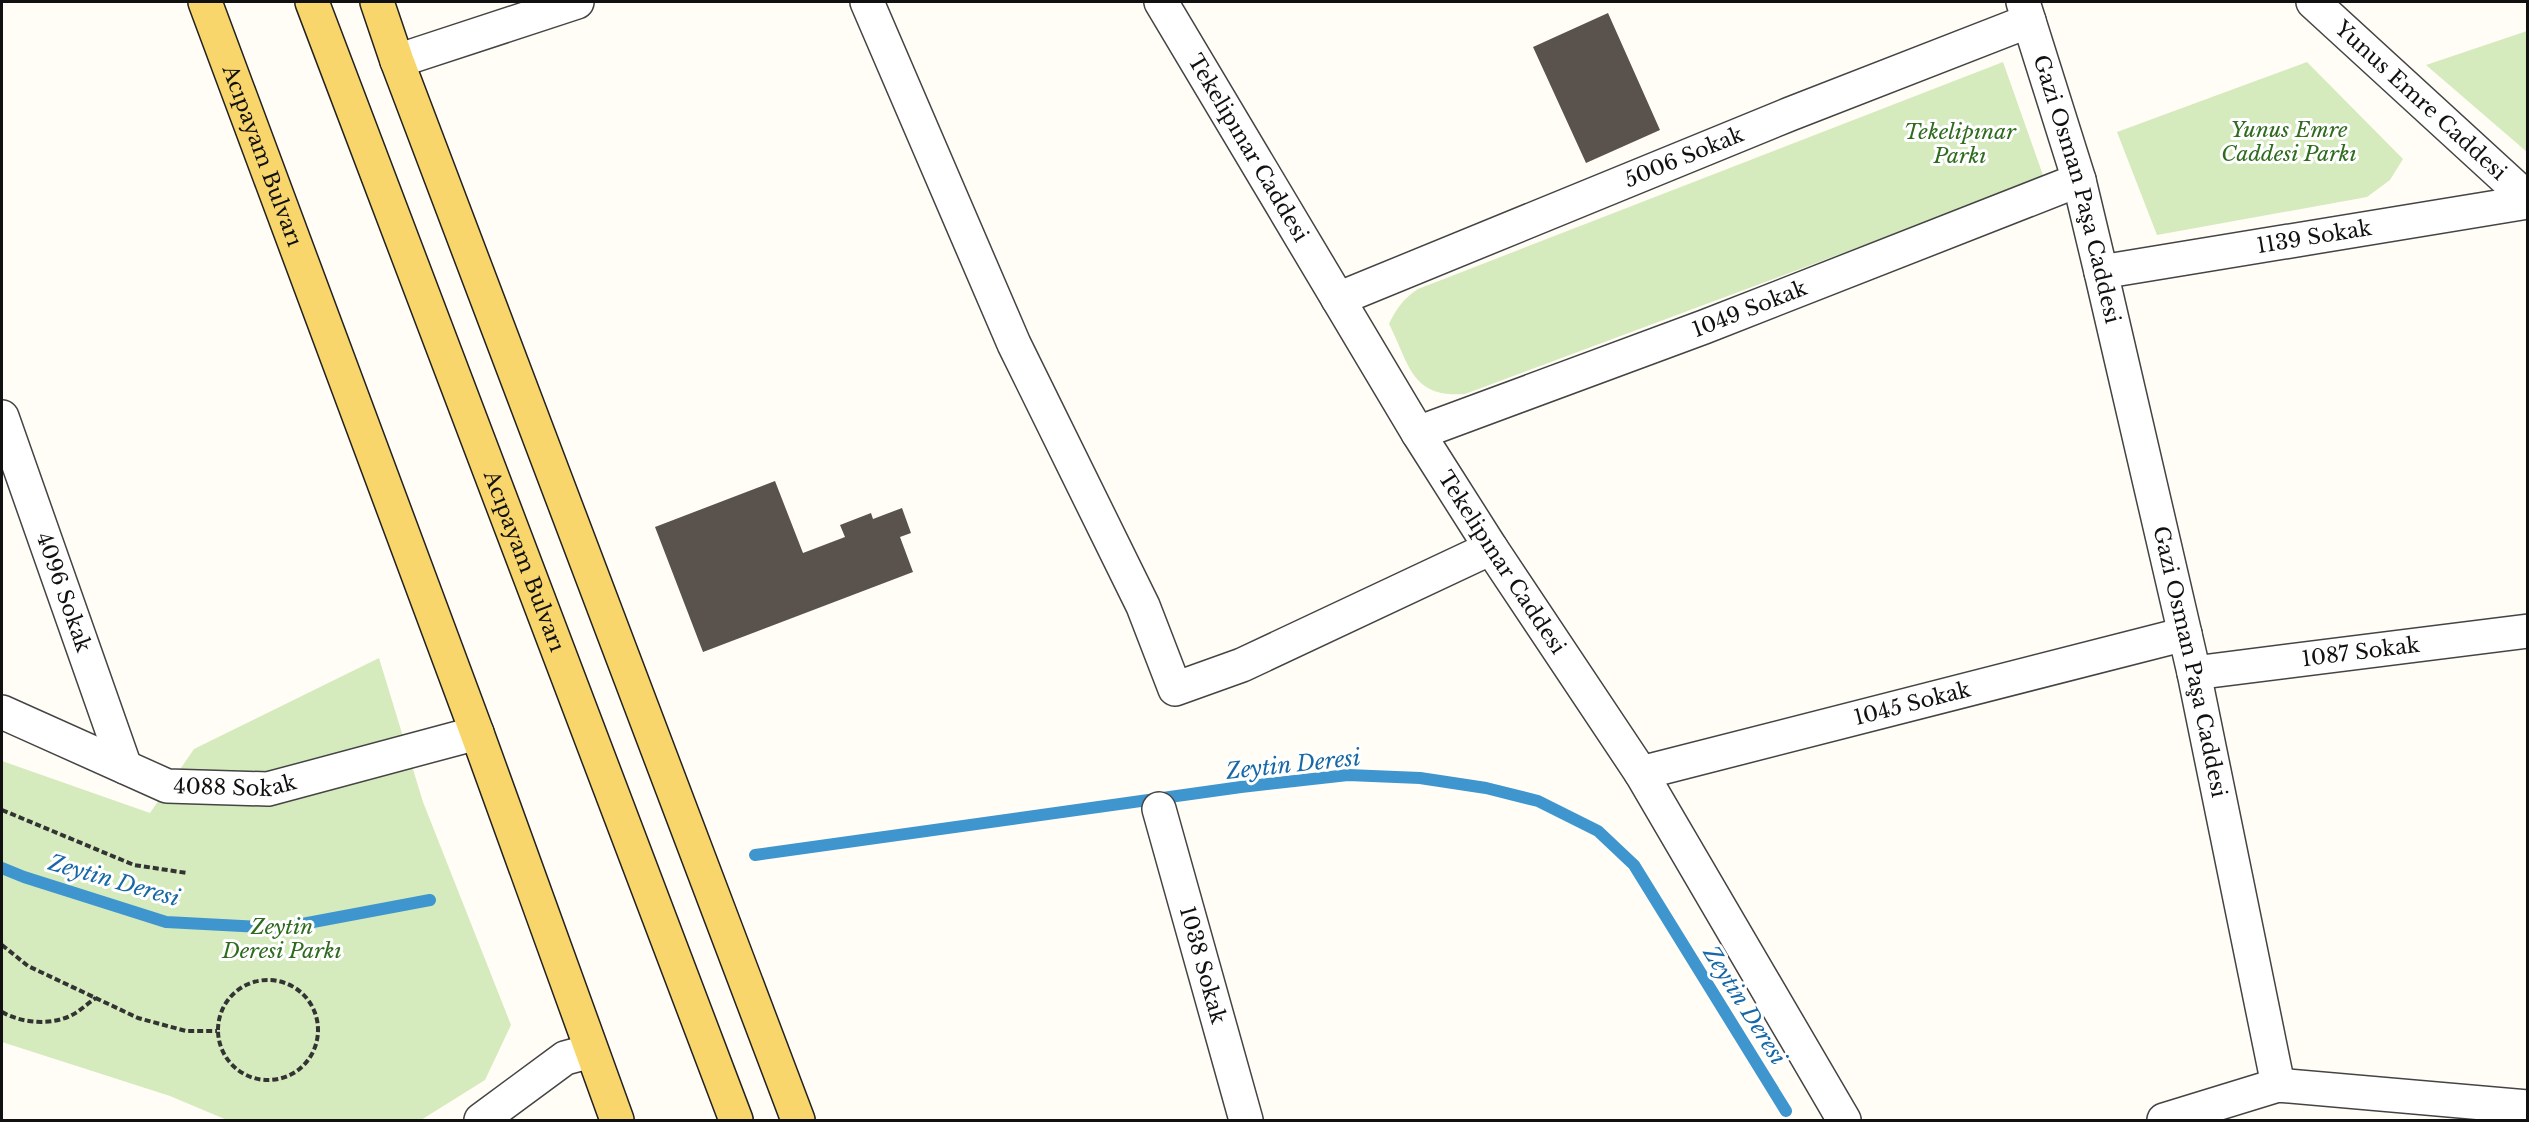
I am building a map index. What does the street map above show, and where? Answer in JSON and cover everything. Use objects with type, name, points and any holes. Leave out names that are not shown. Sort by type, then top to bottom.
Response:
[{"type":"main road","name":"Acıpayam Bulvarı","points":[[205,2],[477,732],[617,1120]]},
{"type":"main road","name":"Acıpayam Bulvarı","points":[[312,2],[736,1120]]},
{"type":"main road","points":[[377,2],[397,61],[798,1120]]},
{"type":"street","points":[[397,61],[577,2]]},
{"type":"street","points":[[867,2],[1014,344],[1143,606],[1175,689],[1242,665],[1491,548]]},
{"type":"street","name":"Tekelipınar Caddesi","points":[[1161,2],[1418,433],[1491,548],[1641,773],[1844,1120]]},
{"type":"street","name":"Yunus Emre Caddesi","points":[[2313,2],[2528,200]]},
{"type":"street","name":"5006 Sokak","points":[[1338,299],[1790,114],[2026,11]]},
{"type":"street","name":"Gazi Osman Paşa Caddesi","points":[[2026,11],[2079,180],[2102,272],[2194,673],[2278,1086]]},
{"type":"street","name":"1049 Sokak","points":[[1418,433],[1704,327],[2079,180]]},
{"type":"street","name":"1139 Sokak","points":[[2102,272],[2528,200]]},
{"type":"street","name":"4096 Sokak","points":[[2,417],[124,767]]},
{"type":"street","name":"1087 Sokak","points":[[2194,673],[2528,631]]},
{"type":"street","name":"1045 Sokak","points":[[1641,773],[2185,634]]},
{"type":"street","name":"4088 Sokak","points":[[2,712],[167,786],[268,789],[477,732]]},
{"type":"street","name":"1038 Sokak","points":[[1159,809],[1246,1120]]},
{"type":"street","points":[[481,1120],[565,1058],[591,1051]]},
{"type":"street","points":[[2164,1120],[2278,1086],[2528,1107]]},
{"type":"path","points":[[2,810],[134,865],[186,873]]},
{"type":"path","points":[[2,945],[28,966],[138,1018],[186,1031],[218,1031]]},
{"type":"path","points":[[267,980],[286,983],[303,994],[314,1010],[319,1029],[316,1048],[305,1065],[289,1076],[270,1081],[251,1077],[234,1067],[222,1051],[218,1031],[221,1012],[231,995],[247,984],[267,980]]},
{"type":"path","points":[[2,1012],[12,1018],[37,1023],[71,1016],[96,998]]},
{"type":"green space","points":[[2528,31],[2527,152],[2426,65]]},
{"type":"green space","name":"Tekelipınar Parkı","points":[[2003,62],[2044,178],[1465,394],[1433,391],[1415,376],[1408,365],[1389,324],[1401,304],[1418,289]]},
{"type":"green space","name":"Yunus Emre Caddesi Parkı","points":[[2307,62],[2403,159],[2390,180],[2367,197],[2157,235],[2117,132]]},
{"type":"green space","name":"Zeytin Deresi Parkı","points":[[379,658],[423,802],[511,1025],[485,1080],[421,1120],[227,1120],[170,1096],[2,1042],[2,761],[150,813],[194,749]]},
{"type":"building","points":[[1608,13],[1660,130],[1586,163],[1533,47]]},
{"type":"building","points":[[775,481],[803,553],[845,537],[840,525],[871,513],[873,519],[902,508],[911,533],[900,537],[913,572],[703,652],[655,527]]},
{"type":"waterway","name":"Zeytin Deresi","points":[[755,855],[1241,787],[1348,775],[1420,778],[1486,788],[1538,801],[1598,831],[1634,865],[1786,1111]]},
{"type":"waterway","name":"Zeytin Deresi","points":[[2,868],[166,922],[281,928],[430,900]]}]
